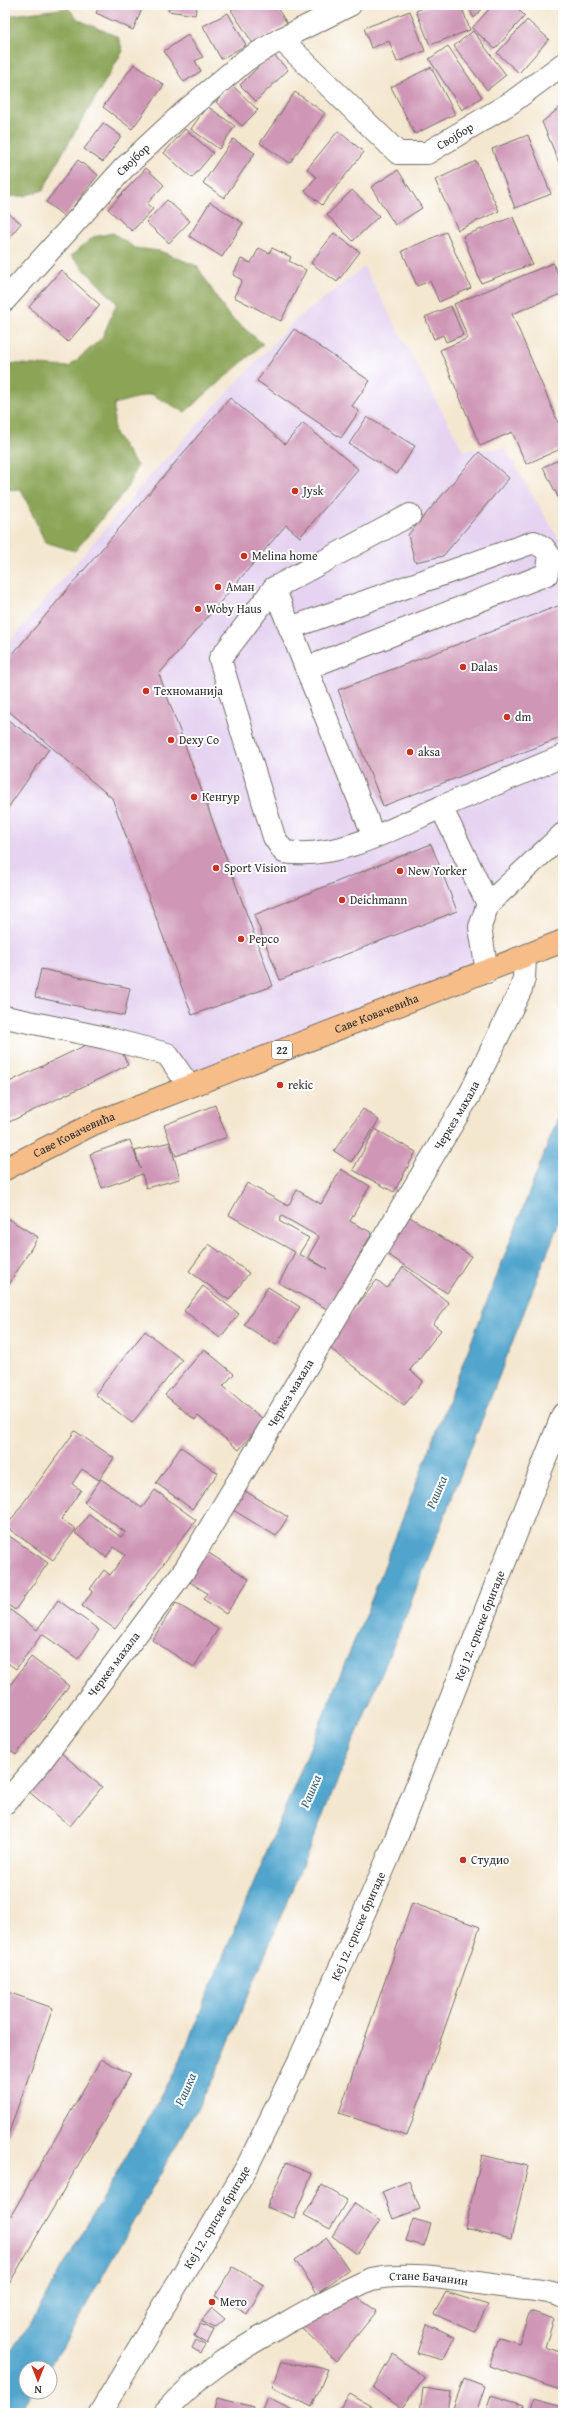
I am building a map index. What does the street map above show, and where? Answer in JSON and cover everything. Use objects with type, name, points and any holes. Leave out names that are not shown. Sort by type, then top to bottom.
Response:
[{"type":"main road","name":"Саве Ковачевића","points":[[5,1169],[93,1124],[563,941]]},
{"type":"street","name":"Својбор","points":[[5,300],[124,168],[183,113],[246,60],[281,39],[348,5]]},
{"type":"street","name":"Својбор","points":[[281,39],[398,154],[427,152],[512,102],[563,64]]},
{"type":"street","points":[[410,515],[274,588],[220,659],[274,837],[284,852],[304,855],[338,849],[374,836],[563,756]]},
{"type":"street","points":[[290,628],[534,542],[544,548],[550,556],[547,574],[307,668]]},
{"type":"street","points":[[274,588],[374,836]]},
{"type":"street","points":[[441,807],[488,904]]},
{"type":"street","points":[[486,972],[480,927],[488,904],[563,834]]},
{"type":"street","name":"Черкез махала","points":[[5,1803],[40,1763],[186,1568],[470,1094],[521,989],[524,978],[525,957]]},
{"type":"street","points":[[5,1017],[106,1038],[167,1054],[189,1086]]},
{"type":"street","name":"Кеј 12. српске бригаде","points":[[100,2413],[247,2167],[299,2061],[389,1856],[563,1414]]},
{"type":"street","name":"Стане Бачанин","points":[[164,2413],[208,2370],[302,2314],[354,2286],[382,2276],[434,2278],[562,2294]]},
{"type":"shaded area","points":[[364,267],[463,450],[505,449],[563,546],[563,834],[488,904],[487,972],[189,1086],[167,1054],[5,1017],[5,856],[11,843],[5,840],[5,647],[148,478],[293,322]]},
{"type":"green space","points":[[68,8],[79,20],[118,37],[123,51],[62,154],[43,190],[24,196],[5,197],[5,16]]},
{"type":"green space","points":[[113,233],[135,248],[160,251],[197,266],[228,315],[263,344],[185,412],[151,394],[114,404],[114,432],[137,466],[126,490],[75,551],[45,542],[21,489],[5,490],[5,363],[69,367],[102,338],[117,303],[71,256],[93,237]]},
{"type":"water","name":"Рашка","points":[[563,1105],[563,1212],[406,1615],[213,2080],[54,2360],[18,2360],[18,2400],[28,2400],[19,2413],[5,2413],[5,2361],[32,2321],[177,2068],[370,1603]]},
{"type":"building","points":[[100,5],[133,5],[142,9],[133,30],[96,13]]},
{"type":"building","points":[[169,5],[197,5],[195,15],[168,11]]},
{"type":"building","points":[[239,5],[275,5],[287,23],[254,45],[231,10]]},
{"type":"building","points":[[430,5],[461,5],[470,30],[430,45],[416,11]]},
{"type":"building","points":[[467,5],[485,5],[474,18]]},
{"type":"building","points":[[493,5],[514,5],[525,16],[495,49],[472,28]]},
{"type":"building","points":[[410,11],[425,51],[397,62],[389,41],[371,48],[364,28]]},
{"type":"building","points":[[228,13],[246,45],[221,59],[203,26]]},
{"type":"building","points":[[527,20],[549,39],[519,73],[497,53]]},
{"type":"building","points":[[473,31],[506,75],[487,90],[454,46]]},
{"type":"building","points":[[188,35],[203,57],[195,61],[201,71],[184,82],[164,51]]},
{"type":"building","points":[[448,46],[482,97],[462,110],[429,59]]},
{"type":"building","points":[[272,53],[288,70],[256,101],[240,85]]},
{"type":"building","points":[[134,64],[164,85],[132,129],[103,107]]},
{"type":"building","points":[[431,67],[455,114],[415,134],[391,87]]},
{"type":"building","points":[[232,85],[258,110],[242,126],[216,102]]},
{"type":"building","points":[[295,92],[325,113],[290,163],[260,143]]},
{"type":"building","points":[[563,105],[563,172],[542,122]]},
{"type":"building","points":[[207,106],[235,126],[219,149],[191,129]]},
{"type":"building","points":[[103,123],[121,136],[103,162],[84,149]]},
{"type":"building","points":[[185,129],[213,153],[192,178],[164,153]]},
{"type":"building","points":[[338,131],[364,152],[322,205],[305,191],[316,177],[307,169]]},
{"type":"building","points":[[528,135],[551,194],[515,208],[492,149]]},
{"type":"building","points":[[233,139],[255,153],[224,198],[203,183]]},
{"type":"building","points":[[78,160],[98,175],[65,217],[46,202]]},
{"type":"building","points":[[476,161],[499,211],[458,230],[435,180]]},
{"type":"building","points":[[146,168],[164,185],[147,204],[153,209],[132,231],[108,209]]},
{"type":"building","points":[[398,170],[422,208],[395,225],[371,187]]},
{"type":"building","points":[[352,190],[379,216],[353,241],[327,215]]},
{"type":"building","points":[[167,200],[190,221],[169,243],[146,222]]},
{"type":"building","points":[[210,202],[243,223],[222,257],[189,236]]},
{"type":"building","points":[[5,211],[21,223],[5,243]]},
{"type":"building","points":[[513,217],[532,264],[481,283],[463,236]]},
{"type":"building","points":[[446,232],[471,288],[439,302],[430,281],[417,286],[402,251]]},
{"type":"building","points":[[334,233],[360,252],[337,282],[311,263]]},
{"type":"building","points":[[259,248],[269,253],[272,248],[291,257],[289,261],[306,270],[281,321],[234,297],[242,280],[233,275],[241,259],[251,263]]},
{"type":"building","points":[[553,263],[563,287],[563,293],[512,314],[563,434],[563,448],[526,464],[512,432],[480,446],[440,350],[468,338],[454,304]]},
{"type":"building","points":[[61,270],[100,305],[68,342],[29,307]]},
{"type":"building","points":[[451,306],[463,335],[446,342],[443,335],[434,339],[425,317]]},
{"type":"building","points":[[294,329],[370,381],[352,406],[359,411],[341,438],[257,381]]},
{"type":"building","points":[[230,398],[285,444],[303,423],[358,469],[300,537],[286,525],[159,674],[273,986],[192,1015],[112,798],[5,708],[5,663]]},
{"type":"building","points":[[367,417],[415,446],[397,474],[349,444]]},
{"type":"building","points":[[479,452],[509,478],[443,556],[415,562],[408,535]]},
{"type":"building","points":[[563,458],[563,507],[543,467]]},
{"type":"building","points":[[563,604],[563,737],[383,806],[338,690]]},
{"type":"building","points":[[5,718],[49,749],[5,812]]},
{"type":"building","points":[[431,844],[457,911],[280,980],[254,915]]},
{"type":"building","points":[[41,969],[130,988],[124,1016],[35,997]]},
{"type":"building","points":[[92,1042],[121,1050],[128,1065],[5,1124],[5,1084]]},
{"type":"building","points":[[215,1105],[227,1137],[176,1156],[164,1125]]},
{"type":"building","points":[[363,1109],[379,1120],[351,1162],[334,1151]]},
{"type":"building","points":[[375,1129],[416,1152],[394,1192],[353,1170]]},
{"type":"building","points":[[130,1140],[140,1168],[135,1151],[170,1142],[180,1179],[146,1188],[142,1174],[102,1188],[90,1154]]},
{"type":"building","points":[[341,1169],[370,1186],[350,1221],[372,1233],[329,1310],[279,1283],[295,1252],[229,1215],[247,1183],[288,1206],[297,1190],[321,1204]],"holes":[[[282,1216],[319,1237],[308,1257],[327,1269],[299,1254],[309,1238],[279,1221]]]},
{"type":"building","points":[[5,1217],[38,1237],[5,1291]]},
{"type":"building","points":[[410,1217],[471,1256],[447,1293],[387,1254]]},
{"type":"building","points":[[209,1244],[249,1273],[229,1300],[189,1271]]},
{"type":"building","points":[[403,1267],[449,1303],[433,1324],[441,1330],[410,1370],[423,1381],[404,1406],[326,1345],[377,1280],[387,1288]]},
{"type":"building","points":[[203,1286],[239,1314],[220,1338],[184,1311]]},
{"type":"building","points":[[268,1287],[300,1307],[276,1345],[244,1325]]},
{"type":"building","points":[[145,1331],[182,1360],[132,1423],[95,1394]]},
{"type":"building","points":[[204,1349],[234,1374],[223,1386],[264,1420],[239,1450],[198,1416],[195,1420],[165,1395]]},
{"type":"building","points":[[75,1431],[114,1458],[99,1480],[82,1469],[72,1484],[81,1490],[61,1519],[76,1529],[53,1560],[6,1527]]},
{"type":"building","points":[[181,1447],[218,1473],[192,1509],[156,1483]]},
{"type":"building","points":[[101,1479],[142,1508],[155,1490],[196,1520],[115,1629],[82,1606],[93,1591],[90,1589],[104,1570],[110,1575],[125,1555],[114,1547],[106,1557],[75,1533],[89,1514],[121,1537],[125,1532],[84,1502]]},
{"type":"building","points":[[240,1488],[288,1517],[276,1536],[228,1507]]},
{"type":"building","points":[[5,1533],[48,1563],[15,1610],[5,1603]]},
{"type":"building","points":[[204,1550],[249,1579],[226,1614],[203,1599],[207,1593],[185,1579]]},
{"type":"building","points":[[58,1600],[99,1630],[78,1659],[42,1634],[16,1669],[5,1661],[5,1606],[37,1630]]},
{"type":"building","points":[[176,1603],[218,1629],[194,1667],[152,1640]]},
{"type":"building","points":[[31,1657],[69,1686],[16,1755],[5,1747],[5,1692]]},
{"type":"building","points":[[60,1752],[102,1787],[70,1826],[28,1791]]},
{"type":"building","points":[[412,1903],[480,1927],[407,2136],[339,2113]]},
{"type":"building","points":[[5,1991],[53,2008],[5,2143]]},
{"type":"building","points":[[101,2059],[131,2074],[5,2291],[5,2226]]},
{"type":"building","points":[[482,2155],[528,2166],[511,2239],[465,2228]]},
{"type":"building","points":[[286,2163],[312,2174],[294,2218],[267,2207]]},
{"type":"building","points":[[409,2181],[420,2209],[393,2219],[382,2192]]},
{"type":"building","points":[[322,2185],[347,2200],[330,2229],[304,2215]]},
{"type":"building","points":[[355,2203],[380,2221],[357,2254],[332,2236]]},
{"type":"building","points":[[413,2219],[431,2224],[424,2246],[406,2241]]},
{"type":"building","points":[[327,2238],[349,2270],[317,2293],[295,2260]]},
{"type":"building","points":[[233,2267],[264,2285],[247,2314],[215,2296]]},
{"type":"building","points":[[446,2292],[488,2305],[474,2332],[434,2314]]},
{"type":"building","points":[[355,2296],[377,2311],[336,2361],[298,2324]]},
{"type":"building","points":[[212,2308],[225,2319],[215,2328],[201,2321]]},
{"type":"building","points":[[530,2311],[554,2319],[545,2347],[563,2353],[563,2391],[489,2366],[499,2337],[519,2343]]},
{"type":"building","points":[[200,2324],[214,2330],[207,2344],[194,2336]]},
{"type":"building","points":[[427,2324],[455,2337],[443,2360],[417,2353]]},
{"type":"building","points":[[196,2340],[205,2345],[200,2353],[192,2348]]},
{"type":"building","points":[[393,2354],[425,2378],[401,2409],[373,2388]]},
{"type":"building","points":[[281,2362],[328,2369],[312,2407],[272,2387]]},
{"type":"building","points":[[464,2378],[485,2386],[476,2413],[452,2411]]},
{"type":"building","points":[[423,2388],[450,2392],[447,2413],[420,2413]]},
{"type":"building","points":[[350,2394],[379,2411],[378,2413],[336,2413]]},
{"type":"building","points":[[491,2395],[523,2405],[521,2413],[485,2413]]},
{"type":"building","points":[[217,2398],[254,2407],[253,2413],[213,2413]]},
{"type":"building","points":[[268,2398],[298,2413],[262,2413]]},
{"type":"building","points":[[533,2399],[563,2407],[563,2413],[529,2413]]},
{"type":"place","name":"Jysk","points":[[295,491]]},
{"type":"place","name":"Melina home","points":[[244,556]]},
{"type":"place","name":"Аман","points":[[218,587]]},
{"type":"place","name":"Woby Haus","points":[[198,609]]},
{"type":"place","name":"Dalas","points":[[463,667]]},
{"type":"place","name":"Техноманија","points":[[146,691]]},
{"type":"place","name":"dm","points":[[507,717]]},
{"type":"place","name":"Dexy Co","points":[[171,740]]},
{"type":"place","name":"aksa","points":[[410,752]]},
{"type":"place","name":"Кенгур","points":[[194,797]]},
{"type":"place","name":"Sport Vision","points":[[216,868]]},
{"type":"place","name":"New Yorker","points":[[400,871]]},
{"type":"place","name":"Deichmann","points":[[342,900]]},
{"type":"place","name":"Pepco","points":[[241,939]]},
{"type":"place","name":"rekic","points":[[280,1085]]},
{"type":"place","name":"Студио","points":[[463,1860]]},
{"type":"place","name":"Мето","points":[[212,2302]]}]
